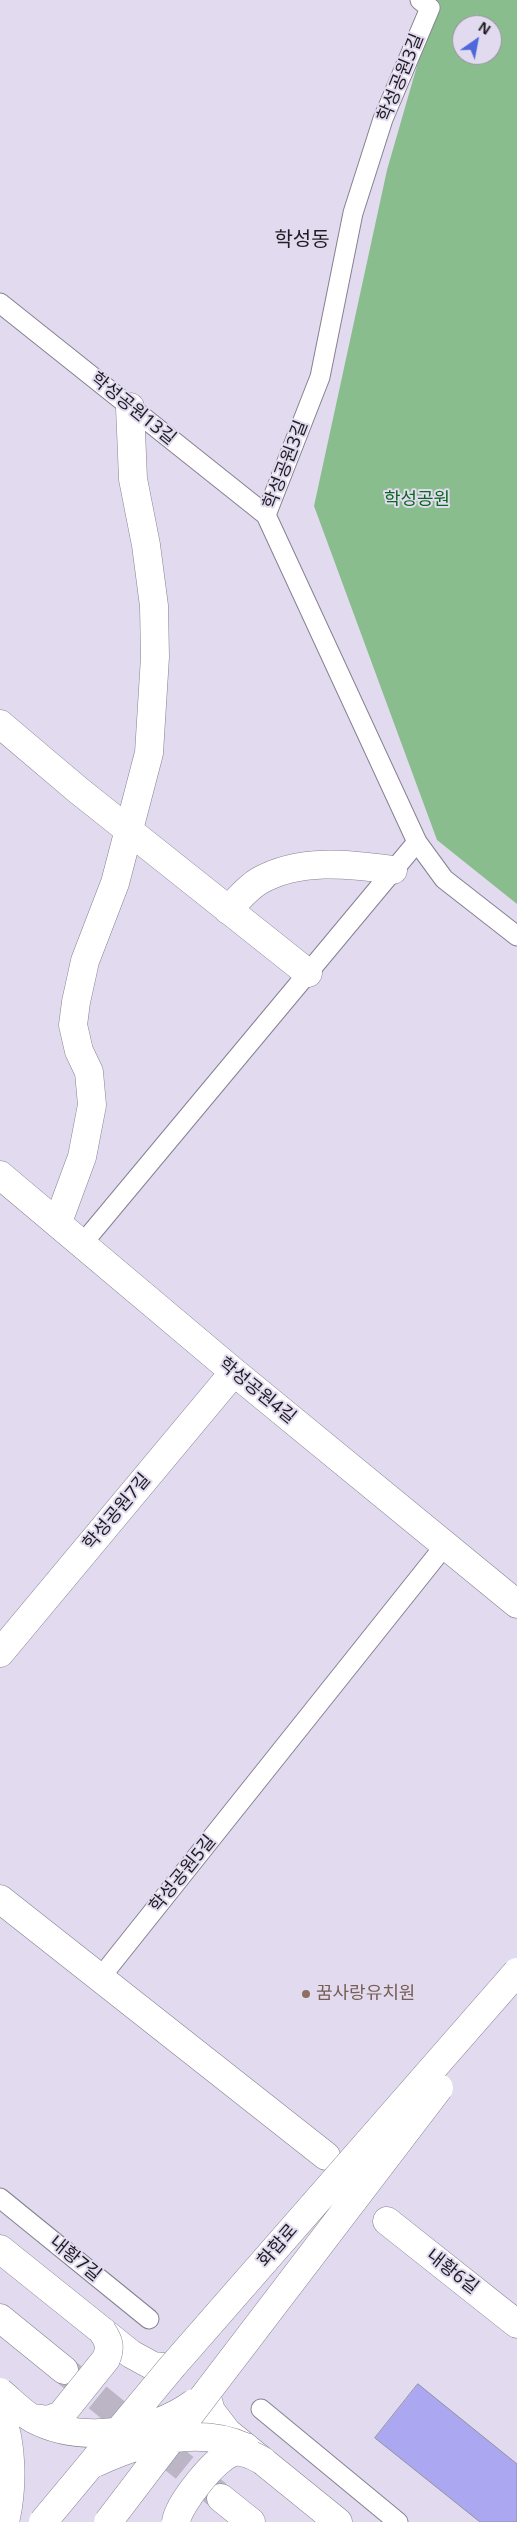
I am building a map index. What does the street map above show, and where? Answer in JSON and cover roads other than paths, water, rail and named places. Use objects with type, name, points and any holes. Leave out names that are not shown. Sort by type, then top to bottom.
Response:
[{"type":"street","points":[[58,1222],[82,1157],[92,1105],[89,1072],[79,1051],[73,1025],[76,1002],[85,961],[115,883],[149,753],[155,658],[154,606],[146,545],[133,479],[130,407]]},
{"type":"street","points":[[0,724],[128,831],[308,973]]},
{"type":"street","points":[[228,910],[257,882],[281,871],[325,865],[352,864],[393,870]]},
{"type":"street","name":"학성공원4길","points":[[0,1175],[83,1242],[234,1372],[517,1604]]},
{"type":"street","name":"학성공원7길","points":[[0,1652],[234,1372]]},
{"type":"street","points":[[0,1899],[326,2156]]},
{"type":"street","name":"화합로","points":[[43,2522],[171,2368],[517,1972]]},
{"type":"street","name":"화합로","points":[[108,2522],[517,1985]]},
{"type":"street","name":"내황6길","points":[[388,2221],[517,2324]]},
{"type":"street","points":[[0,2249],[142,2361],[162,2368],[171,2368]]},
{"type":"street","points":[[0,2318],[64,2370]]},
{"type":"street","points":[[32,2418],[48,2420],[61,2415],[106,2359],[110,2350],[109,2341],[102,2331]]},
{"type":"street","points":[[0,2392],[32,2418],[56,2428],[83,2432],[120,2431],[168,2418],[206,2394],[207,2403],[217,2421],[254,2454],[338,2522]]},
{"type":"street","points":[[0,2412],[9,2448],[9,2484],[5,2522]]},
{"type":"street","points":[[91,2465],[141,2445],[172,2439],[218,2438],[254,2454]]},
{"type":"street","points":[[176,2522],[179,2510],[214,2464],[223,2456],[233,2452],[254,2454]]},
{"type":"street","points":[[221,2498],[251,2522]]},
{"type":"lane","name":"학성공원3길","points":[[420,0],[430,8],[384,119],[353,213],[320,377],[266,516],[417,842],[444,879],[517,936]]},
{"type":"lane","name":"학성공원13길","points":[[0,303],[266,516]]},
{"type":"lane","points":[[83,1242],[417,842]]},
{"type":"lane","name":"학성공원5길","points":[[100,1978],[446,1544]]},
{"type":"lane","name":"내황7길","points":[[0,2198],[149,2319]]},
{"type":"lane","points":[[261,2409],[398,2522]]},
{"type":"tunnel","points":[[65,2371],[218,2495]]},
{"type":"place","name":"꿈사랑유치원","points":[[306,1994]]},
{"type":"district","name":"학성동","points":[[302,240]]},
{"type":"park label","name":"학성공원","points":[[417,500]]}]
